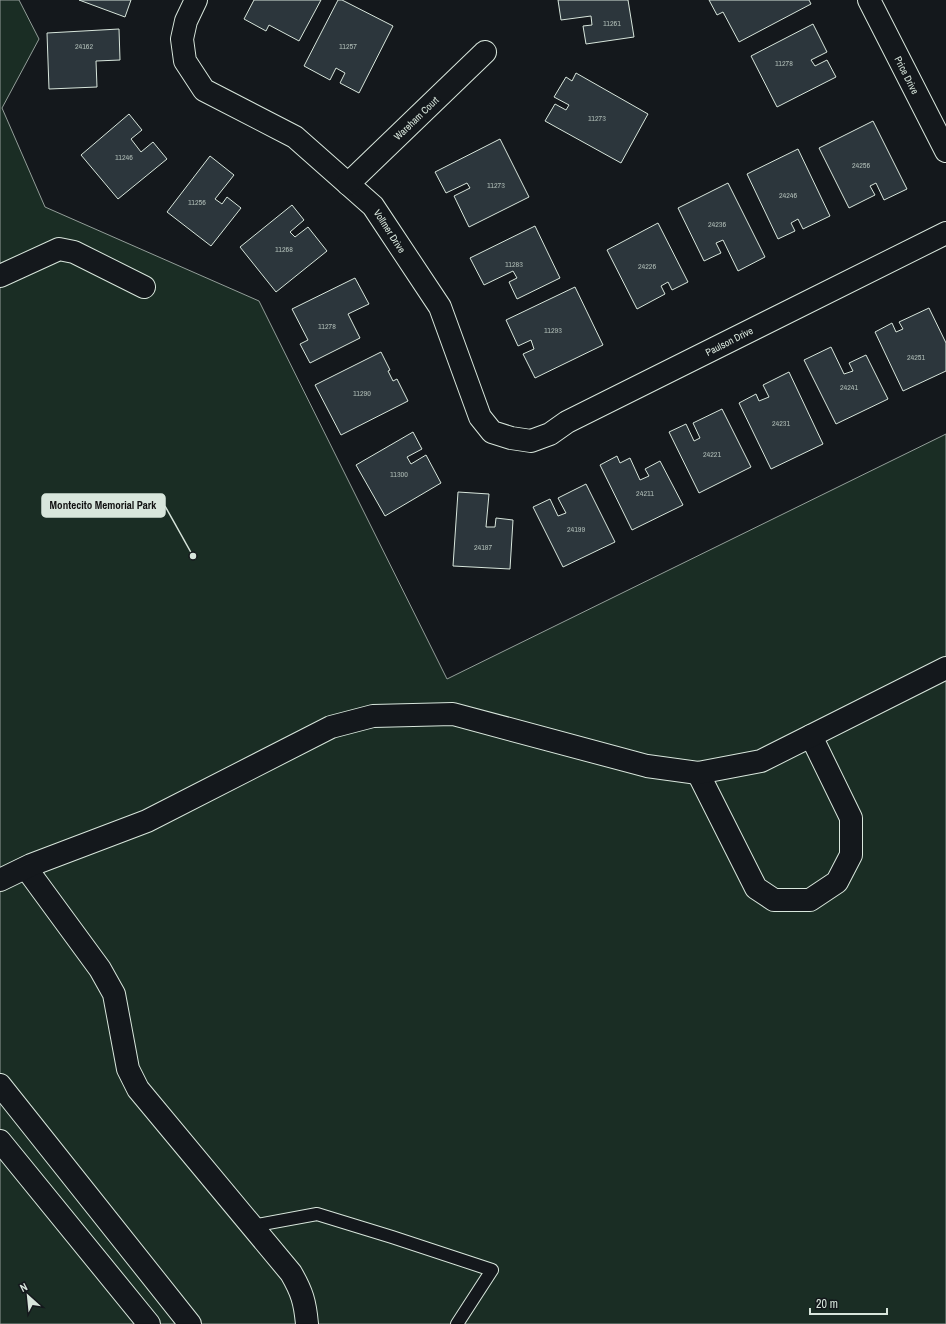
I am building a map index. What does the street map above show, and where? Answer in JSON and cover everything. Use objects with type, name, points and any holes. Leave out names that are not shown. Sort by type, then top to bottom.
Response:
[{"type":"street","name":"Vollmer Drive","points":[[196,0],[186,21],[182,39],[185,61],[204,90],[295,137],[373,206],[440,307],[480,417],[492,432],[511,438]]},
{"type":"street","name":"Price Drive","points":[[869,0],[946,151]]},
{"type":"street","name":"Wareham Court","points":[[348,184],[485,52]]},
{"type":"street","name":"Paulson Drive","points":[[511,438],[532,441],[550,434],[567,422],[946,233]]},
{"type":"street","points":[[0,276],[59,249],[74,252],[144,287]]},
{"type":"street","points":[[0,880],[26,868],[147,821],[331,727],[373,716],[454,714],[647,766],[698,773],[762,761],[946,668]]},
{"type":"street","points":[[698,773],[756,888],[774,900],[810,900],[837,882],[851,855],[851,818],[811,736]]},
{"type":"street","points":[[26,868],[100,970],[114,994],[128,1069],[138,1089],[291,1273],[301,1290],[306,1310],[307,1324]]},
{"type":"street","points":[[0,1084],[190,1324]]},
{"type":"street","points":[[0,1141],[149,1324]]},
{"type":"lane","points":[[252,1226],[317,1214],[392,1236],[492,1270],[457,1324]]},
{"type":"green space","points":[[0,0],[19,0],[39,39],[2,108],[45,207],[259,301],[447,679],[946,434],[946,1324],[0,1324]]},
{"type":"building","points":[[79,0],[131,0],[125,17]]},
{"type":"building","points":[[254,0],[321,0],[299,41],[269,25],[266,31],[244,19]]},
{"type":"building","points":[[338,0],[342,0],[393,26],[359,93],[340,83],[345,73],[336,68],[330,80],[304,66]]},
{"type":"building","points":[[558,0],[628,0],[634,37],[586,44],[583,26],[592,25],[591,16],[561,20]]},
{"type":"building","points":[[709,0],[809,0],[811,4],[739,42],[723,12],[717,15]]},
{"type":"building","points":[[813,24],[827,52],[811,60],[815,66],[827,60],[836,77],[777,107],[751,56]]},
{"type":"building","points":[[119,29],[120,60],[96,61],[97,87],[49,89],[47,33]]},
{"type":"building","points":[[576,73],[648,114],[621,163],[545,121],[555,104],[566,110],[569,105],[554,97],[566,77],[572,81]]},
{"type":"building","points":[[129,114],[142,130],[131,139],[141,152],[153,142],[167,159],[118,199],[81,155]]},
{"type":"building","points":[[873,121],[907,189],[884,200],[876,183],[870,186],[875,195],[849,208],[819,148]]},
{"type":"building","points":[[500,139],[529,197],[469,227],[454,196],[470,188],[467,183],[446,193],[435,172]]},
{"type":"building","points":[[798,149],[830,216],[803,229],[798,219],[791,223],[795,231],[778,239],[747,174]]},
{"type":"building","points":[[210,156],[234,175],[215,199],[222,204],[227,197],[241,208],[211,246],[167,212]]},
{"type":"building","points":[[728,183],[765,257],[738,271],[723,240],[716,243],[721,253],[704,261],[678,208]]},
{"type":"building","points":[[292,205],[304,220],[290,232],[295,237],[308,227],[327,251],[276,292],[240,247]]},
{"type":"building","points":[[658,223],[688,282],[672,290],[668,282],[661,286],[665,294],[637,309],[607,250]]},
{"type":"building","points":[[535,226],[560,278],[517,299],[509,282],[517,278],[513,271],[484,285],[470,258]]},
{"type":"building","points":[[355,278],[369,304],[348,314],[360,338],[310,363],[300,344],[308,340],[292,309]]},
{"type":"building","points":[[575,287],[603,345],[535,378],[523,354],[534,349],[531,340],[518,346],[506,320]]},
{"type":"building","points":[[929,308],[946,343],[946,371],[903,391],[875,332],[892,323],[896,332],[903,329],[899,322]]},
{"type":"building","points":[[831,347],[844,374],[853,371],[849,363],[866,355],[888,399],[836,424],[804,360]]},
{"type":"building","points":[[381,352],[390,370],[388,371],[393,381],[397,379],[408,401],[341,435],[315,385]]},
{"type":"building","points":[[789,372],[823,444],[771,469],[739,403],[756,394],[759,401],[769,397],[763,385]]},
{"type":"building","points":[[722,409],[751,467],[699,493],[669,432],[686,424],[694,441],[700,438],[693,423]]},
{"type":"building","points":[[413,432],[422,449],[407,457],[411,464],[426,455],[441,483],[385,516],[356,465]]},
{"type":"building","points":[[617,456],[620,463],[630,458],[640,480],[649,476],[645,469],[660,461],[683,505],[632,530],[600,465]]},
{"type":"building","points":[[586,484],[615,542],[563,567],[533,507],[550,499],[558,516],[566,513],[558,498]]},
{"type":"building","points":[[458,492],[489,494],[486,527],[495,527],[496,518],[513,520],[510,569],[453,566]]},
{"type":"place","name":"Montecito Memorial Park","points":[[193,556]]}]
